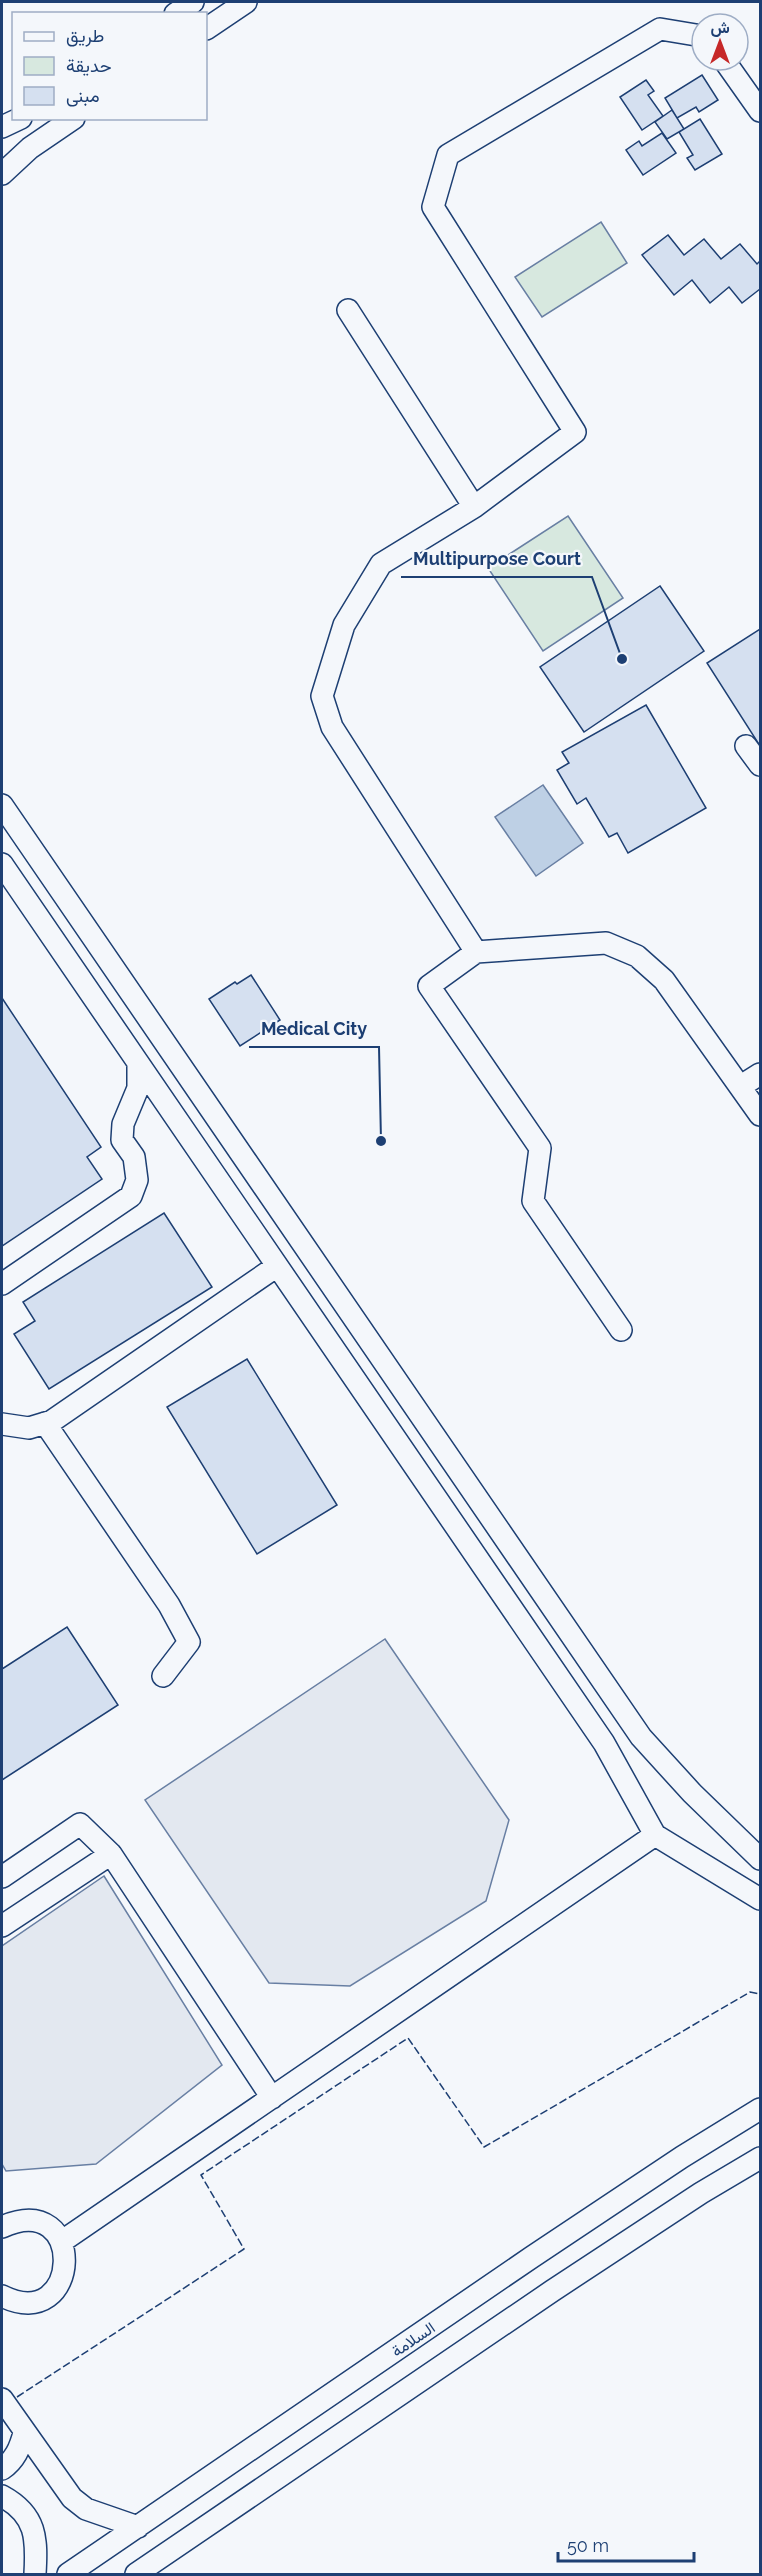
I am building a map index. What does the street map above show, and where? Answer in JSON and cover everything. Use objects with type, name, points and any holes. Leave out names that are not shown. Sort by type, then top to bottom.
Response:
[{"type":"street","points":[[178,12],[193,2]]},
{"type":"street","points":[[207,28],[246,2]]},
{"type":"street","points":[[476,952],[332,727],[322,696],[344,625],[381,564],[474,507],[575,432],[433,207],[448,155],[660,29],[690,34]]},
{"type":"street","points":[[732,72],[760,111]]},
{"type":"street","points":[[2,127],[14,124],[19,120]]},
{"type":"street","points":[[2,174],[30,148],[71,120]]},
{"type":"street","points":[[348,309],[474,507]]},
{"type":"street","points":[[746,746],[760,765]]},
{"type":"street","points":[[2,805],[641,1737],[692,1793],[760,1859]]},
{"type":"street","points":[[2,864],[604,1743],[655,1835],[760,1897]]},
{"type":"street","points":[[621,1330],[533,1201],[540,1148],[429,986],[476,952],[606,943],[637,956],[663,980],[760,1115]]},
{"type":"street","points":[[2,1284],[131,1196],[137,1180],[134,1157],[122,1140],[123,1124],[138,1088],[138,1064]]},
{"type":"street","points":[[741,1086],[760,1074]]},
{"type":"street","points":[[2,1424],[29,1428],[45,1423],[75,1407],[277,1266]]},
{"type":"street","points":[[45,1423],[169,1605],[189,1642],[163,1677]]},
{"type":"street","points":[[2,1877],[80,1824],[111,1854],[272,2098]]},
{"type":"street","points":[[61,2242],[655,1835]]},
{"type":"street","points":[[2,1926],[111,1854]]},
{"type":"street","name":"السلامة","points":[[68,2574],[531,2257],[682,2157],[760,2109]]},
{"type":"street","points":[[136,2574],[552,2291],[701,2193],[760,2158]]},
{"type":"street","points":[[2,2226],[14,2221],[35,2222],[53,2232],[61,2242],[65,2256],[65,2270],[60,2282],[51,2293],[39,2300],[26,2303],[12,2301],[2,2296]]},
{"type":"street","points":[[2,2399],[72,2498],[87,2509],[138,2527]]},
{"type":"street","points":[[2,2469],[10,2463],[19,2450],[24,2433]]},
{"type":"street","points":[[2,2496],[14,2503],[31,2525],[37,2538],[35,2574]]},
{"type":"green space","points":[[601,222],[627,263],[542,317],[515,277]]},
{"type":"green space","points":[[568,516],[623,598],[543,651],[488,568]]},
{"type":"shaded area","points":[[385,1639],[509,1820],[486,1901],[350,1986],[269,1983],[145,1800]]},
{"type":"shaded area","points":[[104,1876],[222,2065],[96,2164],[6,2171],[2,2164],[2,1946]]},
{"type":"water","points":[[543,785],[583,843],[536,876],[495,817]]},
{"type":"building","points":[[702,75],[718,100],[699,112],[696,107],[677,118],[665,98]]},
{"type":"building","points":[[646,80],[654,91],[648,95],[663,116],[642,130],[620,97]]},
{"type":"building","points":[[672,110],[684,129],[667,139],[655,122]]},
{"type":"building","points":[[700,119],[722,154],[695,170],[687,158],[693,155],[679,132]]},
{"type":"building","points":[[662,133],[676,153],[643,175],[626,150],[639,141],[642,146]]},
{"type":"building","points":[[668,235],[684,255],[704,239],[721,259],[740,244],[757,264],[760,261],[760,289],[742,303],[729,287],[710,303],[692,280],[674,295],[642,255]]},
{"type":"building","points":[[660,586],[704,651],[584,732],[540,667]]},
{"type":"building","points":[[760,629],[760,746],[707,663]]},
{"type":"building","points":[[646,705],[706,808],[628,853],[617,833],[609,837],[586,798],[577,804],[557,770],[569,763],[562,752]]},
{"type":"building","points":[[251,975],[280,1020],[240,1046],[209,999],[235,982],[237,984]]},
{"type":"building","points":[[2,998],[101,1147],[87,1157],[102,1179],[2,1246]]},
{"type":"building","points":[[164,1213],[212,1287],[49,1389],[14,1334],[35,1321],[23,1302]]},
{"type":"building","points":[[247,1359],[337,1505],[257,1554],[167,1407]]},
{"type":"building","points":[[67,1627],[118,1705],[2,1780],[2,1669]]},
{"type":"fence","points":[[17,2397],[244,2249],[201,2175],[408,2038],[484,2147],[750,1992],[760,1994]]},
{"type":"place","name":"Multipurpose Court","points":[[622,659]]},
{"type":"place","name":"Medical City","points":[[381,1141]]}]
